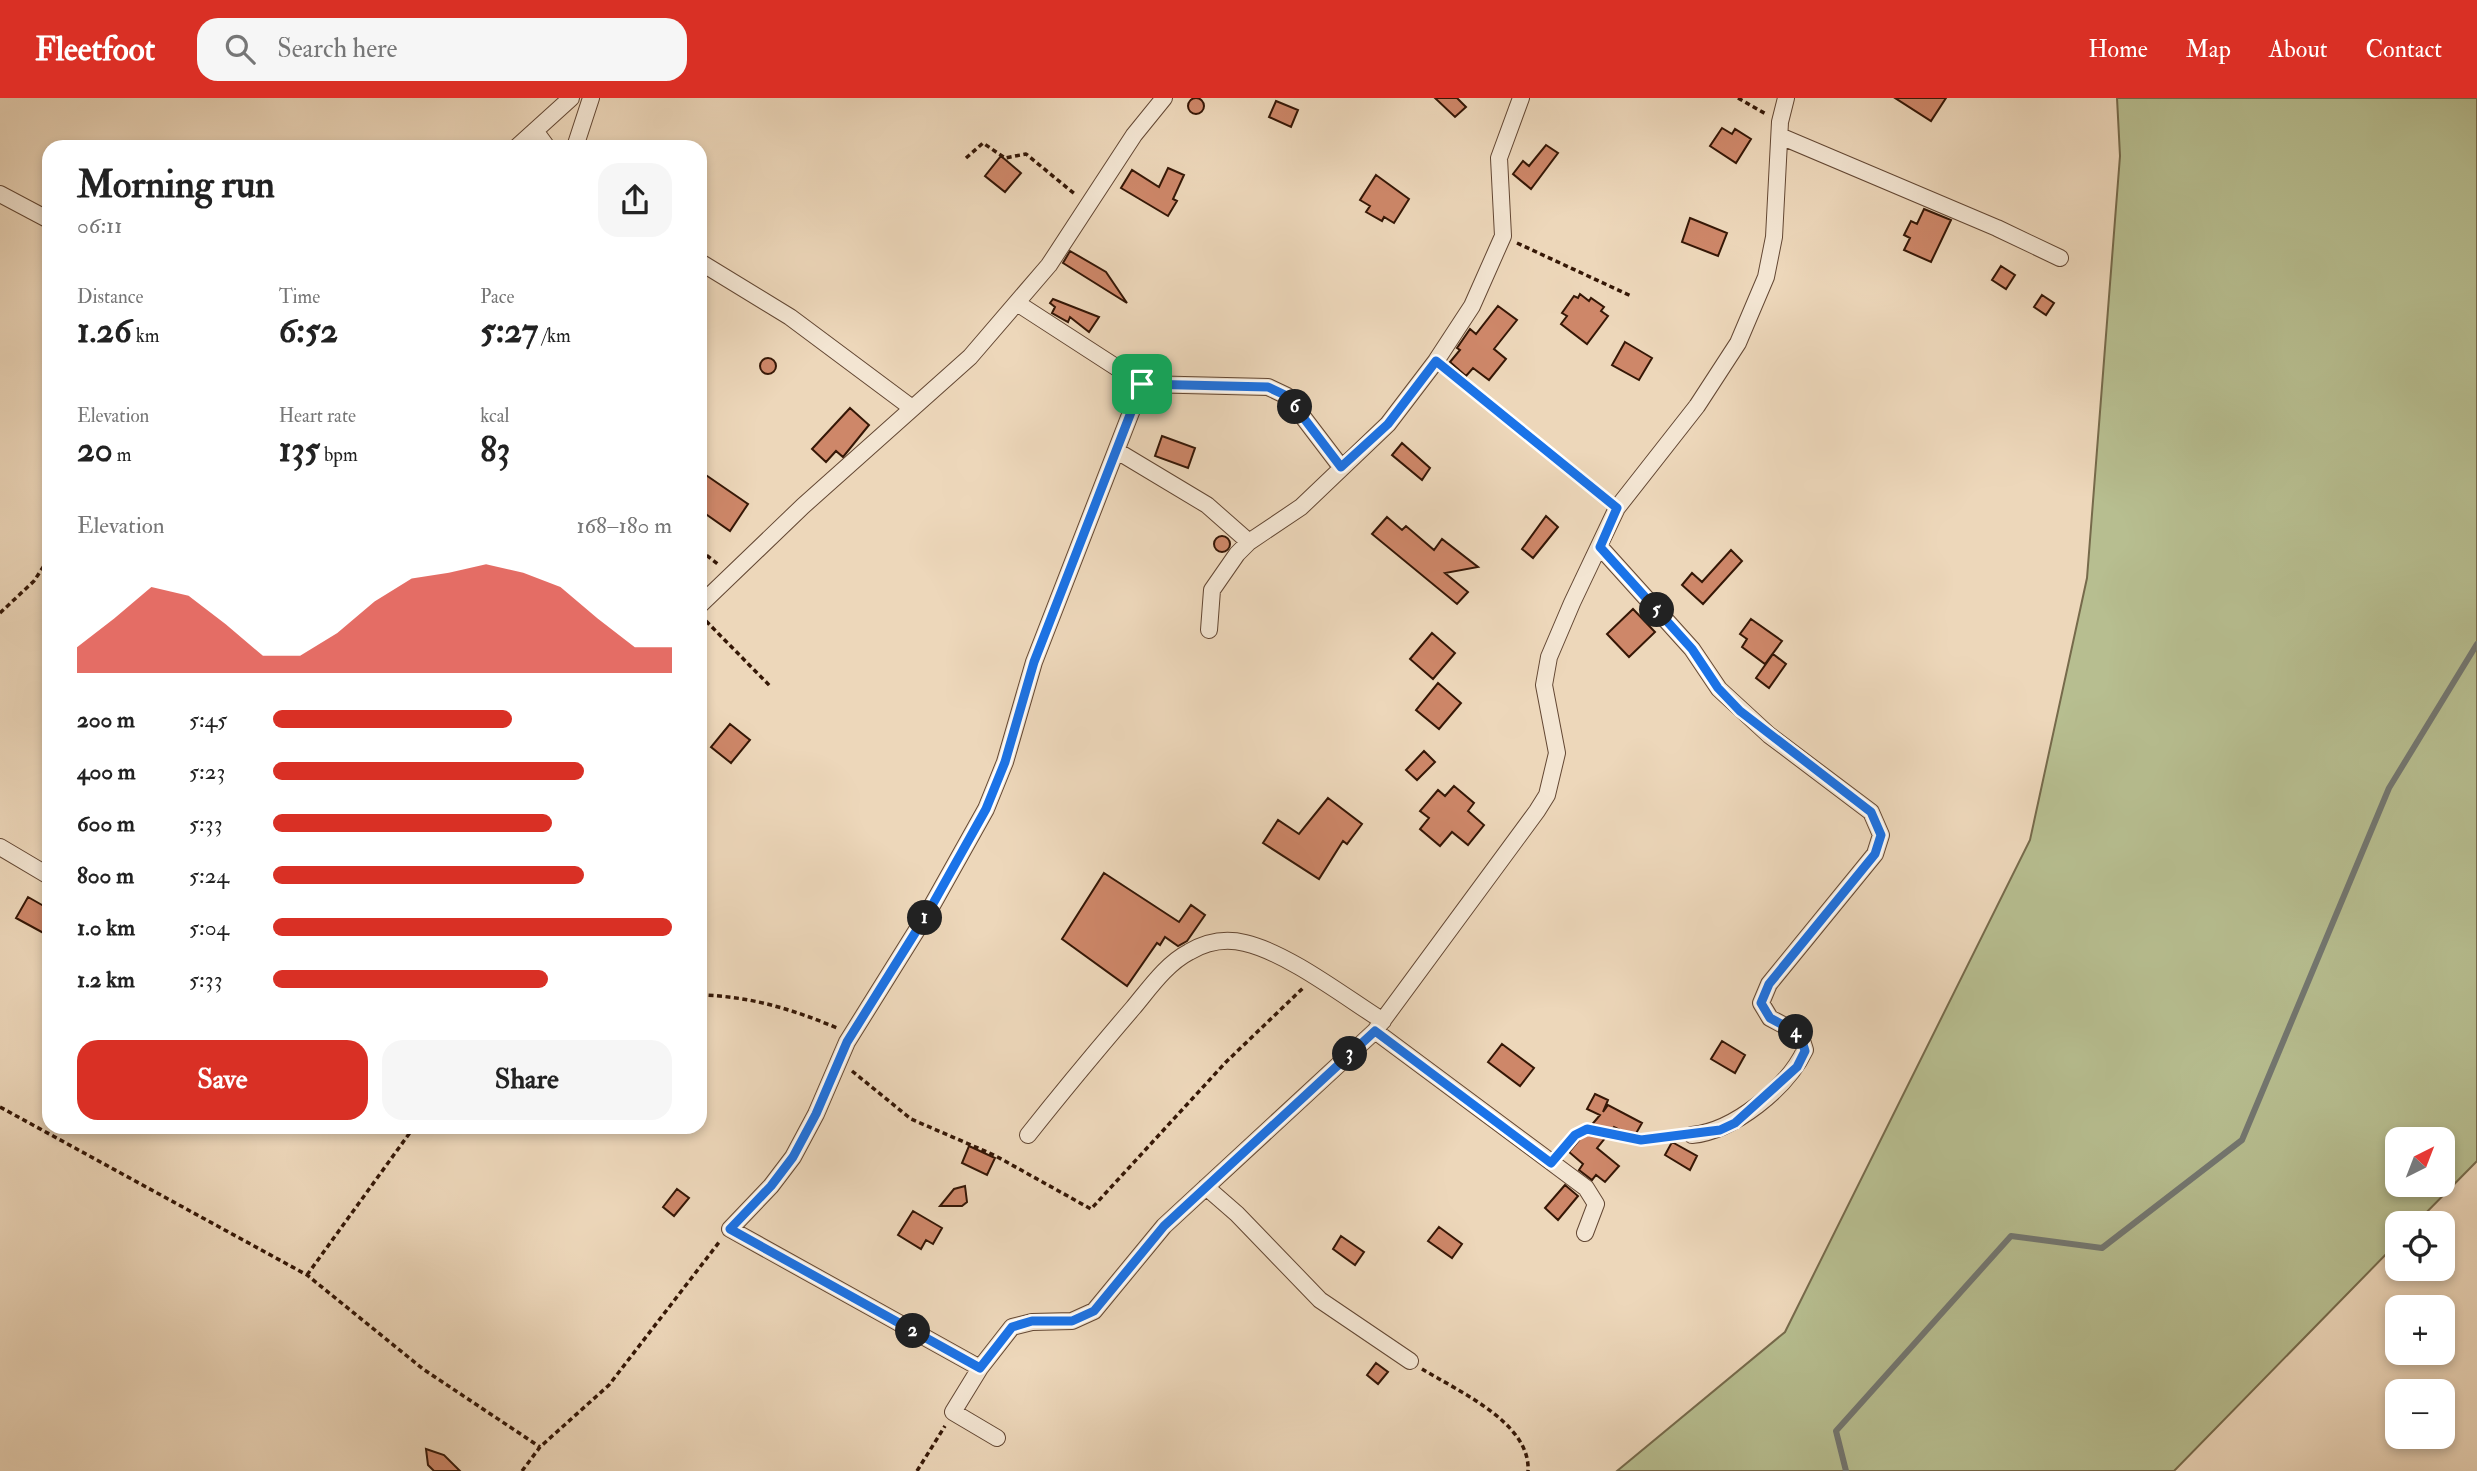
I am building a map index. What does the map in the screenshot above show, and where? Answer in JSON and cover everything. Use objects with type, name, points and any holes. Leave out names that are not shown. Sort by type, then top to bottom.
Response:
[{"type":"street","points":[[526,140],[571,98]]},
{"type":"street","points":[[577,140],[591,98]]},
{"type":"street","points":[[707,598],[970,357],[1049,265],[1134,135],[1164,98]]},
{"type":"street","points":[[1209,630],[1212,590],[1249,542],[1301,507],[1388,424],[1436,361],[1472,306],[1503,236],[1499,158],[1521,98]]},
{"type":"street","points":[[997,1438],[953,1412],[980,1368],[1012,1327],[1032,1321],[1072,1321],[1094,1311],[1164,1226],[1379,1026],[1547,795],[1557,752],[1544,685],[1549,657],[1617,508],[1697,406],[1738,343],[1769,264],[1775,225],[1780,129],[1786,98]]},
{"type":"street","points":[[1780,129],[2060,258]]},
{"type":"street","points":[[536,132],[542,140]]},
{"type":"street","points":[[0,194],[42,216]]},
{"type":"street","points":[[707,266],[790,317],[912,408]]},
{"type":"street","points":[[1017,303],[1142,384],[1268,387],[1287,396],[1341,467]]},
{"type":"street","points":[[980,1368],[730,1229],[771,1186],[793,1157],[852,1035],[930,909],[986,809],[1005,762],[1034,662],[1142,384]]},
{"type":"street","points":[[1117,451],[1207,505],[1249,542]]},
{"type":"street","points":[[1600,547],[1692,649],[1718,688],[1740,711],[1871,812],[1881,835],[1875,854],[1769,984],[1761,1003],[1770,1018],[1800,1034],[1805,1051],[1797,1067],[1735,1123],[1706,1134],[1692,1135]]},
{"type":"street","points":[[0,847],[42,872]]},
{"type":"street","points":[[1028,1135],[1080,1069],[1169,966],[1188,952],[1217,940],[1245,943],[1314,976],[1593,1197],[1596,1204],[1585,1233]]},
{"type":"street","points":[[1206,1187],[1260,1237],[1320,1300],[1410,1361]]},
{"type":"path","points":[[1738,98],[1780,129]]},
{"type":"path","points":[[966,158],[983,143],[1005,158],[1026,154],[1088,205]]},
{"type":"path","points":[[1503,236],[1631,296]]},
{"type":"path","points":[[1436,361],[1617,508]]},
{"type":"path","points":[[707,556],[731,575]]},
{"type":"path","points":[[0,613],[34,581],[42,569]]},
{"type":"path","points":[[707,622],[770,686]]},
{"type":"path","points":[[839,1062],[911,1118],[995,1155],[1091,1209],[1226,1062],[1314,976]]},
{"type":"path","points":[[707,995],[731,995],[793,1010],[852,1035]]},
{"type":"path","points":[[0,1107],[42,1130]]},
{"type":"path","points":[[1551,1163],[1575,1135],[1587,1129],[1641,1140],[1692,1135]]},
{"type":"path","points":[[49,1134],[307,1275],[423,1369],[540,1447]]},
{"type":"path","points":[[307,1275],[409,1134]]},
{"type":"path","points":[[522,1471],[540,1447],[609,1385],[730,1229]]},
{"type":"path","points":[[1410,1361],[1505,1420],[1529,1458],[1528,1471]]},
{"type":"path","points":[[917,1471],[953,1412]]},
{"type":"green space","points":[[2117,98],[2477,98],[2477,1161],[2455,1183],[2455,1127],[2385,1127],[2385,1197],[2442,1197],[2428,1211],[2385,1211],[2385,1255],[2174,1471],[1617,1471],[1785,1332],[2030,840],[2087,578],[2120,156]]},
{"type":"building","points":[[1193,98],[1199,98],[1204,106],[1202,112],[1193,114],[1188,109],[1188,103]]},
{"type":"building","points":[[1435,98],[1457,98],[1466,107],[1455,117]]},
{"type":"building","points":[[1895,98],[1946,98],[1931,121]]},
{"type":"building","points":[[1276,101],[1298,110],[1291,127],[1269,117]]},
{"type":"building","points":[[1722,128],[1732,134],[1735,129],[1751,139],[1736,163],[1710,146]]},
{"type":"building","points":[[1546,145],[1558,153],[1531,189],[1513,174],[1523,161],[1529,166]]},
{"type":"building","points":[[1001,156],[1021,173],[1005,192],[985,176]]},
{"type":"building","points":[[1168,168],[1184,175],[1173,199],[1177,201],[1168,216],[1121,188],[1132,170],[1159,187]]},
{"type":"building","points":[[1376,175],[1409,199],[1394,223],[1384,217],[1382,221],[1366,212],[1370,206],[1360,200]]},
{"type":"building","points":[[1924,209],[1951,220],[1931,262],[1904,250],[1910,238],[1904,235],[1911,221],[1917,224]]},
{"type":"building","points":[[1690,218],[1727,233],[1718,256],[1682,242]]},
{"type":"building","points":[[1070,251],[1106,272],[1127,303],[1063,263]]},
{"type":"building","points":[[2001,266],[2015,275],[2006,289],[1992,280]]},
{"type":"building","points":[[1580,294],[1604,307],[1601,311],[1608,316],[1587,344],[1561,324],[1567,316],[1562,313],[1574,296],[1578,298]]},
{"type":"building","points":[[2042,295],[2054,303],[2046,315],[2034,307]]},
{"type":"building","points":[[1053,299],[1099,317],[1089,332],[1070,317],[1068,322],[1052,313],[1055,307],[1050,303]]},
{"type":"building","points":[[1498,306],[1517,320],[1494,349],[1506,359],[1489,380],[1473,368],[1466,376],[1450,362],[1460,350],[1457,348],[1470,329],[1476,334]]},
{"type":"building","points":[[1625,342],[1652,358],[1639,380],[1612,365]]},
{"type":"building","points":[[765,358],[771,358],[776,366],[774,372],[765,374],[760,369],[760,363]]},
{"type":"building","points":[[850,408],[869,425],[843,457],[836,451],[826,462],[812,449]]},
{"type":"building","points":[[1162,436],[1195,448],[1188,468],[1155,456]]},
{"type":"building","points":[[1402,443],[1430,468],[1422,480],[1392,455]]},
{"type":"building","points":[[707,476],[748,504],[730,531],[707,515]]},
{"type":"building","points":[[1546,516],[1558,527],[1533,558],[1522,549]]},
{"type":"building","points":[[1387,517],[1402,530],[1406,526],[1434,550],[1442,539],[1478,567],[1445,573],[1468,592],[1457,604],[1372,534]]},
{"type":"building","points":[[1219,536],[1225,536],[1230,544],[1228,550],[1219,552],[1214,547],[1214,541]]},
{"type":"building","points":[[1731,550],[1742,561],[1703,604],[1682,585],[1692,573],[1702,582]]},
{"type":"building","points":[[1633,609],[1655,632],[1629,657],[1607,634]]},
{"type":"building","points":[[1751,619],[1782,641],[1765,664],[1742,647],[1747,639],[1740,634]]},
{"type":"building","points":[[1432,633],[1455,653],[1433,679],[1410,659]]},
{"type":"building","points":[[1773,654],[1786,664],[1769,688],[1756,678]]},
{"type":"building","points":[[1438,683],[1461,703],[1439,729],[1416,710]]},
{"type":"building","points":[[730,724],[750,740],[731,763],[711,747]]},
{"type":"building","points":[[1424,751],[1435,762],[1417,780],[1406,770]]},
{"type":"building","points":[[1454,786],[1474,803],[1468,811],[1484,825],[1468,845],[1452,832],[1440,846],[1420,829],[1429,818],[1420,811],[1438,790],[1445,796]]},
{"type":"building","points":[[1328,798],[1362,824],[1347,844],[1343,841],[1319,879],[1263,843],[1278,820],[1299,834]]},
{"type":"building","points":[[1104,873],[1179,922],[1191,905],[1205,915],[1187,941],[1178,946],[1165,937],[1160,945],[1157,943],[1127,986],[1062,939]]},
{"type":"building","points":[[28,897],[42,905],[42,932],[16,918]]},
{"type":"building","points":[[1722,1041],[1745,1055],[1735,1073],[1711,1059]]},
{"type":"building","points":[[1502,1044],[1534,1068],[1520,1086],[1488,1062]]},
{"type":"building","points":[[1595,1094],[1608,1100],[1603,1112],[1608,1105],[1642,1123],[1634,1137],[1614,1127],[1597,1148],[1619,1166],[1605,1182],[1596,1175],[1592,1180],[1579,1170],[1583,1164],[1569,1152],[1600,1115],[1587,1109]]},
{"type":"building","points":[[1672,1142],[1697,1156],[1690,1170],[1665,1155]]},
{"type":"building","points":[[969,1146],[995,1158],[987,1175],[962,1163]]},
{"type":"building","points":[[1565,1185],[1578,1196],[1558,1220],[1545,1208]]},
{"type":"building","points":[[965,1186],[967,1202],[962,1206],[940,1206],[954,1189]]},
{"type":"building","points":[[677,1189],[689,1198],[674,1216],[663,1207]]},
{"type":"building","points":[[913,1211],[942,1228],[933,1244],[926,1240],[921,1249],[898,1235]]},
{"type":"building","points":[[1439,1227],[1462,1244],[1452,1258],[1428,1241]]},
{"type":"building","points":[[1341,1236],[1364,1252],[1355,1265],[1333,1249]]},
{"type":"building","points":[[1376,1363],[1388,1372],[1378,1384],[1367,1375]]},
{"type":"building","points":[[426,1449],[444,1455],[460,1471],[434,1471],[428,1465]]},
{"type":"waterway","points":[[1846,1471],[1836,1431],[2011,1236],[2102,1248],[2242,1140],[2389,788],[2477,644]]},
{"type":"route","points":[[1436,361],[1617,508],[1600,547],[1692,649],[1718,688],[1740,711],[1871,812],[1881,835],[1875,854],[1769,984],[1761,1003],[1770,1018],[1800,1034],[1805,1051],[1797,1067],[1735,1123],[1706,1134],[1641,1140],[1587,1129],[1575,1135],[1551,1163],[1474,1102],[1375,1031],[1164,1226],[1094,1311],[1072,1321],[1032,1321],[1012,1327],[980,1368],[730,1229],[771,1186],[793,1157],[816,1114],[847,1042],[930,909],[986,809],[1005,762],[1034,662],[1142,384],[1268,387],[1287,396],[1341,467],[1388,424],[1436,361]]}]
